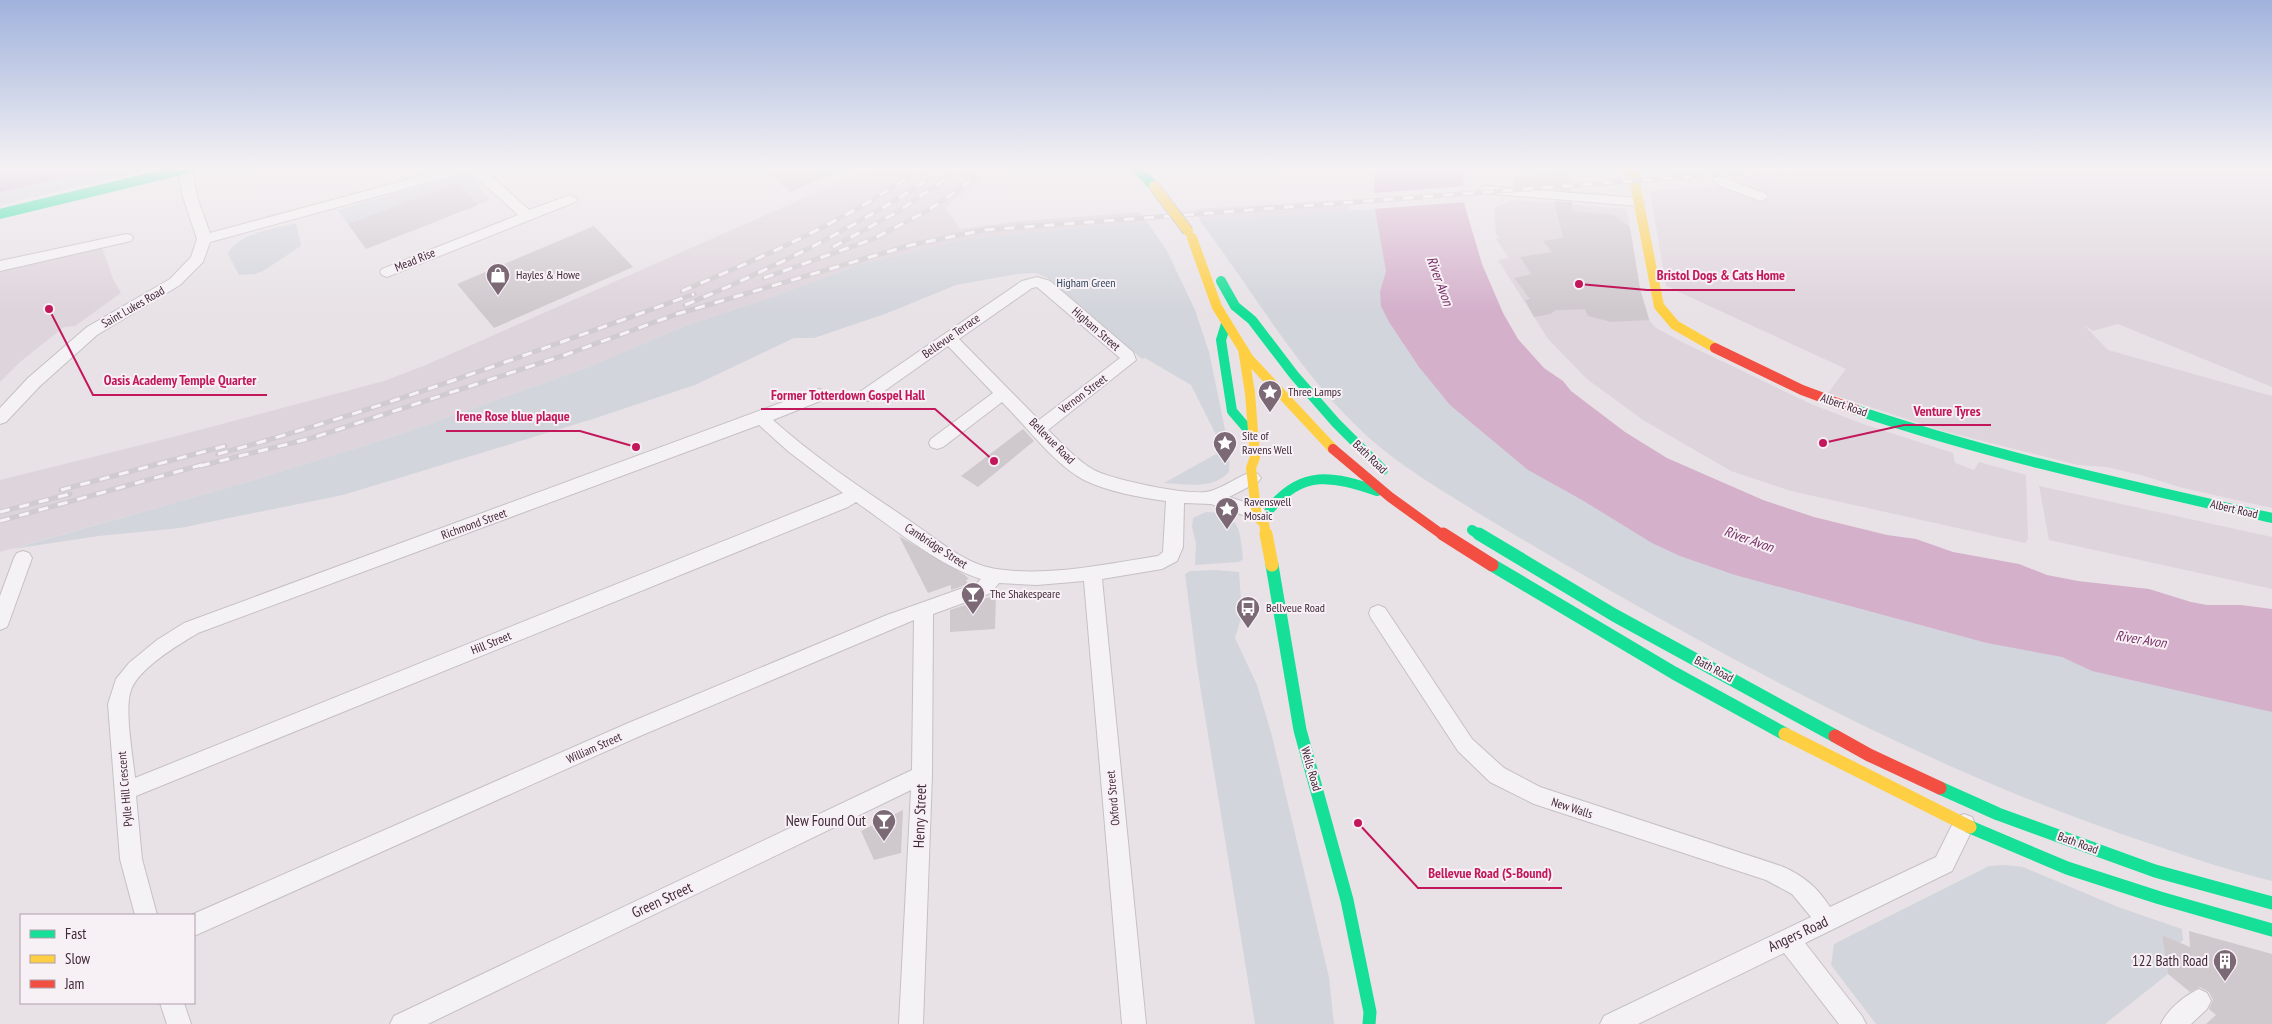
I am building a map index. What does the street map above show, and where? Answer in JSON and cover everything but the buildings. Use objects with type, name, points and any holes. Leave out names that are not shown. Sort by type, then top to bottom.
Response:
[{"type":"main road","name":"Bath Road","points":[[1176,216],[1211,263],[1235,306],[1243,349]]},
{"type":"main road","name":"Albert Road","points":[[1641,216],[1659,306],[1667,319],[1687,334],[1810,393],[1944,439],[2039,465],[2272,518]]},
{"type":"main road","name":"Bath Road","points":[[1190,235],[1211,293],[1226,324],[1269,381],[1327,444],[1390,497],[1445,536],[1571,613],[1750,716],[1964,824],[2067,868],[2160,898],[2272,930]]},
{"type":"main road","name":"Bath Road","points":[[1235,306],[1252,320],[1294,375],[1336,423],[1396,480]]},
{"type":"main road","points":[[1226,324],[1221,340],[1232,411],[1253,435]]},
{"type":"main road","name":"Wells Road","points":[[1243,349],[1256,457],[1251,468],[1258,473],[1300,730],[1347,900],[1369,1018],[1375,1024]]},
{"type":"main road","points":[[1256,457],[1258,473]]},
{"type":"main road","points":[[1264,515],[1282,492],[1303,481],[1345,481],[1390,497]]},
{"type":"main road","name":"Wells Road","points":[[1264,515],[1268,492]]},
{"type":"main road","name":"Bath Road","points":[[1463,524],[1614,615],[1886,762],[1998,814],[2136,864],[2272,903]]},
{"type":"street","points":[[197,216],[204,239],[290,216]]},
{"type":"street","name":"Mead Rise","points":[[387,272],[527,216]]},
{"type":"street","points":[[0,266],[96,243],[126,238]]},
{"type":"street","name":"Saint Lukes Road","points":[[0,418],[34,382],[92,331],[175,282],[190,269],[198,259],[204,239]]},
{"type":"street","name":"Bellevue Terrace","points":[[867,395],[1027,284],[1037,282]]},
{"type":"street","name":"Higham Street","points":[[1037,282],[1046,284],[1126,356],[1128,360]]},
{"type":"street","name":"Bellevue Road","points":[[948,337],[1039,428],[1072,464],[1089,475],[1109,483],[1136,490],[1175,496],[1212,498],[1264,515]]},
{"type":"street","name":"Vernon Street","points":[[1039,428],[1128,360]]},
{"type":"street","points":[[937,443],[1004,393]]},
{"type":"street","name":"Richmond Street","points":[[138,668],[176,636],[191,628],[819,395]]},
{"type":"street","name":"Cambridge Street","points":[[761,418],[780,436],[856,493],[958,562],[978,572],[995,576],[1019,577],[1092,572],[1162,562],[1171,556],[1174,547],[1175,496]]},
{"type":"street","name":"Bellevue Road","points":[[1212,498],[1258,473]]},
{"type":"street","name":"Hill Street","points":[[125,790],[842,502],[856,493]]},
{"type":"street","points":[[0,622],[23,558]]},
{"type":"street","name":"Oxford Street","points":[[1092,572],[1134,1024]]},
{"type":"street","name":"William Street","points":[[195,925],[633,730],[924,609],[984,588],[995,576]]},
{"type":"street","name":"Henry Street","points":[[911,1024],[922,775],[924,609]]},
{"type":"street","name":"New Walls","points":[[1378,613],[1465,745],[1497,776],[1534,795],[1761,868],[1794,881],[1808,894],[1826,921]]},
{"type":"street","name":"Pylle Hill Crescent","points":[[138,668],[122,686],[118,704],[131,859],[146,914]]},
{"type":"street","name":"Green Street","points":[[402,1024],[922,775]]},
{"type":"street","name":"Angers Road","points":[[1612,1024],[1944,864],[1964,824]]},
{"type":"street","points":[[1788,939],[1854,1024]]},
{"type":"street","points":[[2173,1024],[2199,1001]]},
{"type":"street","points":[[172,1004],[179,1024]]},
{"type":"shaded area","points":[[764,216],[951,216],[960,229],[1023,221],[1090,216],[1142,216],[1147,222],[967,239],[858,265],[775,296],[680,328],[586,368],[398,435],[251,481],[0,552],[0,480],[169,438],[384,381],[426,365]]},
{"type":"shaded area","points":[[1198,216],[1279,216],[1200,221]]},
{"type":"shaded area","points":[[1495,216],[1628,216],[1640,289],[1650,321],[1656,328],[1811,404],[1863,424],[1953,453],[1955,463],[1974,470],[1979,462],[2026,475],[2028,539],[2025,543],[1791,491],[1731,471],[1643,420],[1587,379],[1548,339],[1498,260],[1509,258],[1496,239],[1499,238],[1496,233]]},
{"type":"shaded area","points":[[1654,216],[2272,216],[2272,387],[2118,324],[2093,331],[2084,325],[2108,350],[2272,396],[2272,508],[2183,488],[2106,467],[2078,465],[1943,431],[1828,393],[1846,369],[1666,286]]},
{"type":"shaded area","points":[[102,247],[113,279],[121,293],[75,326],[64,327],[20,362],[0,382],[0,269]]},
{"type":"shaded area","points":[[2039,486],[2272,537],[2272,589],[2049,540]]},
{"type":"green space","points":[[342,216],[370,216],[348,224]]},
{"type":"green space","points":[[1276,216],[1402,216],[1527,429],[2272,678],[2272,881],[2194,859],[2078,818],[1941,762],[1741,663],[1611,591],[1444,492],[1381,448],[1354,424],[1329,397],[1284,340],[1200,221]]},
{"type":"green space","name":"Higham Green","points":[[1147,222],[1167,251],[1195,310],[1209,352],[1228,444],[1222,447],[1191,385],[1145,358],[1142,359],[1046,277],[1035,273],[1017,274],[956,285],[885,314],[814,338],[794,338],[695,385],[596,418],[343,495],[180,528],[99,536],[12,549],[251,481],[398,435],[586,368],[680,328],[775,296],[858,265],[967,239]]},
{"type":"green space","points":[[296,223],[301,246],[263,271],[255,274],[239,275],[228,254],[233,247],[240,241],[258,232]]},
{"type":"green space","points":[[1230,449],[1229,472],[1223,478],[1199,485],[1164,483],[1216,454]]},
{"type":"green space","points":[[1206,512],[1226,516],[1232,519],[1236,525],[1241,539],[1243,559],[1239,562],[1195,565],[1196,543],[1192,527],[1193,518]]},
{"type":"green space","points":[[1216,570],[1239,572],[1242,615],[1235,638],[1257,685],[1272,736],[1329,977],[1334,1024],[1255,1024],[1198,673],[1185,574],[1190,571]]},
{"type":"green space","points":[[1989,866],[2023,867],[2118,907],[2182,929],[2183,940],[2180,943],[2162,935],[2168,974],[2105,1024],[1876,1024],[1831,965],[1834,944]]},
{"type":"water","name":"River Avon","points":[[1376,216],[1468,216],[1482,264],[1503,313],[1518,339],[1544,368],[1563,381],[1571,391],[1625,432],[1667,458],[1763,500],[1814,517],[1887,535],[1916,539],[1953,552],[2019,564],[2047,575],[2078,581],[2149,589],[2207,605],[2241,605],[2272,609],[2272,712],[2092,671],[2062,657],[1987,643],[1735,575],[1680,556],[1652,543],[1582,500],[1528,470],[1450,405],[1419,367],[1389,322],[1381,306],[1380,292],[1386,271]]},
{"type":"railway","points":[[682,291],[805,236],[844,216]]},
{"type":"railway","points":[[685,305],[786,260],[869,216]]},
{"type":"railway","points":[[833,247],[890,216]]},
{"type":"railway","points":[[764,278],[873,239],[918,216]]},
{"type":"railway","points":[[200,466],[312,438],[565,355],[677,314],[911,245],[984,230],[1172,216]]},
{"type":"railway","points":[[218,454],[398,399],[694,294]]},
{"type":"railway","points":[[61,490],[225,446]]},
{"type":"railway","points":[[0,521],[205,464]]},
{"type":"railway","points":[[0,512],[70,494]]},
{"type":"traffic: fast","points":[[1221,281],[1235,306],[1252,320],[1294,375],[1336,423],[1383,470]]},
{"type":"traffic: fast","points":[[1226,324],[1221,340],[1232,411],[1250,432]]},
{"type":"traffic: fast","points":[[1856,410],[1958,443],[2010,457],[2115,483],[2272,518]]},
{"type":"traffic: fast","points":[[1270,509],[1280,496],[1292,487],[1305,481],[1332,479],[1377,491]]},
{"type":"traffic: fast","points":[[1472,530],[1614,615],[1835,736]]},
{"type":"traffic: fast","points":[[1272,565],[1300,730],[1347,900],[1370,1012],[1369,1024]]},
{"type":"traffic: fast","points":[[1492,565],[1601,631],[1785,734]]},
{"type":"traffic: fast","points":[[1940,788],[1998,814],[2155,871],[2272,903]]},
{"type":"traffic: fast","points":[[1970,827],[2067,868],[2160,898],[2272,930]]},
{"type":"traffic: slow","points":[[1177,216],[1188,231]]},
{"type":"traffic: slow","points":[[1641,216],[1659,306],[1675,325],[1715,348]]},
{"type":"traffic: slow","points":[[1192,238],[1217,307],[1249,359],[1333,449]]},
{"type":"traffic: slow","points":[[1243,349],[1250,393],[1255,457],[1251,468],[1257,517],[1264,523],[1272,565]]},
{"type":"traffic: slow","points":[[1785,734],[1970,827]]},
{"type":"traffic: jam","points":[[1715,348],[1802,390],[1856,410]]},
{"type":"traffic: jam","points":[[1333,449],[1390,497],[1445,536],[1492,565]]},
{"type":"traffic: jam","points":[[1835,736],[1869,755],[1940,788]]},
{"type":"place","name":"Bristol Dogs & Cats Home","points":[[1579,284]]},
{"type":"place","name":"Hayles & Howe","points":[[498,296]]},
{"type":"place","name":"Oasis Academy Temple Quarter","points":[[49,309]]},
{"type":"place","name":"Three Lamps","points":[[1270,413]]},
{"type":"place","name":"Venture Tyres","points":[[1823,443]]},
{"type":"place","name":"Irene Rose blue plaque","points":[[636,447]]},
{"type":"place","name":"Former Totterdown Gospel Hall","points":[[994,461]]},
{"type":"place","name":"Site of Ravens Well","points":[[1225,464]]},
{"type":"place","name":"Ravenswell Mosaic","points":[[1227,530]]},
{"type":"place","name":"The Shakespeare","points":[[973,615]]},
{"type":"place","name":"Bellveue Road","points":[[1248,629]]},
{"type":"place","name":"Bellevue Road (S-Bound)","points":[[1358,823]]},
{"type":"place","name":"New Found Out","points":[[884,842]]},
{"type":"place","name":"122 Bath Road","points":[[2225,982]]}]
